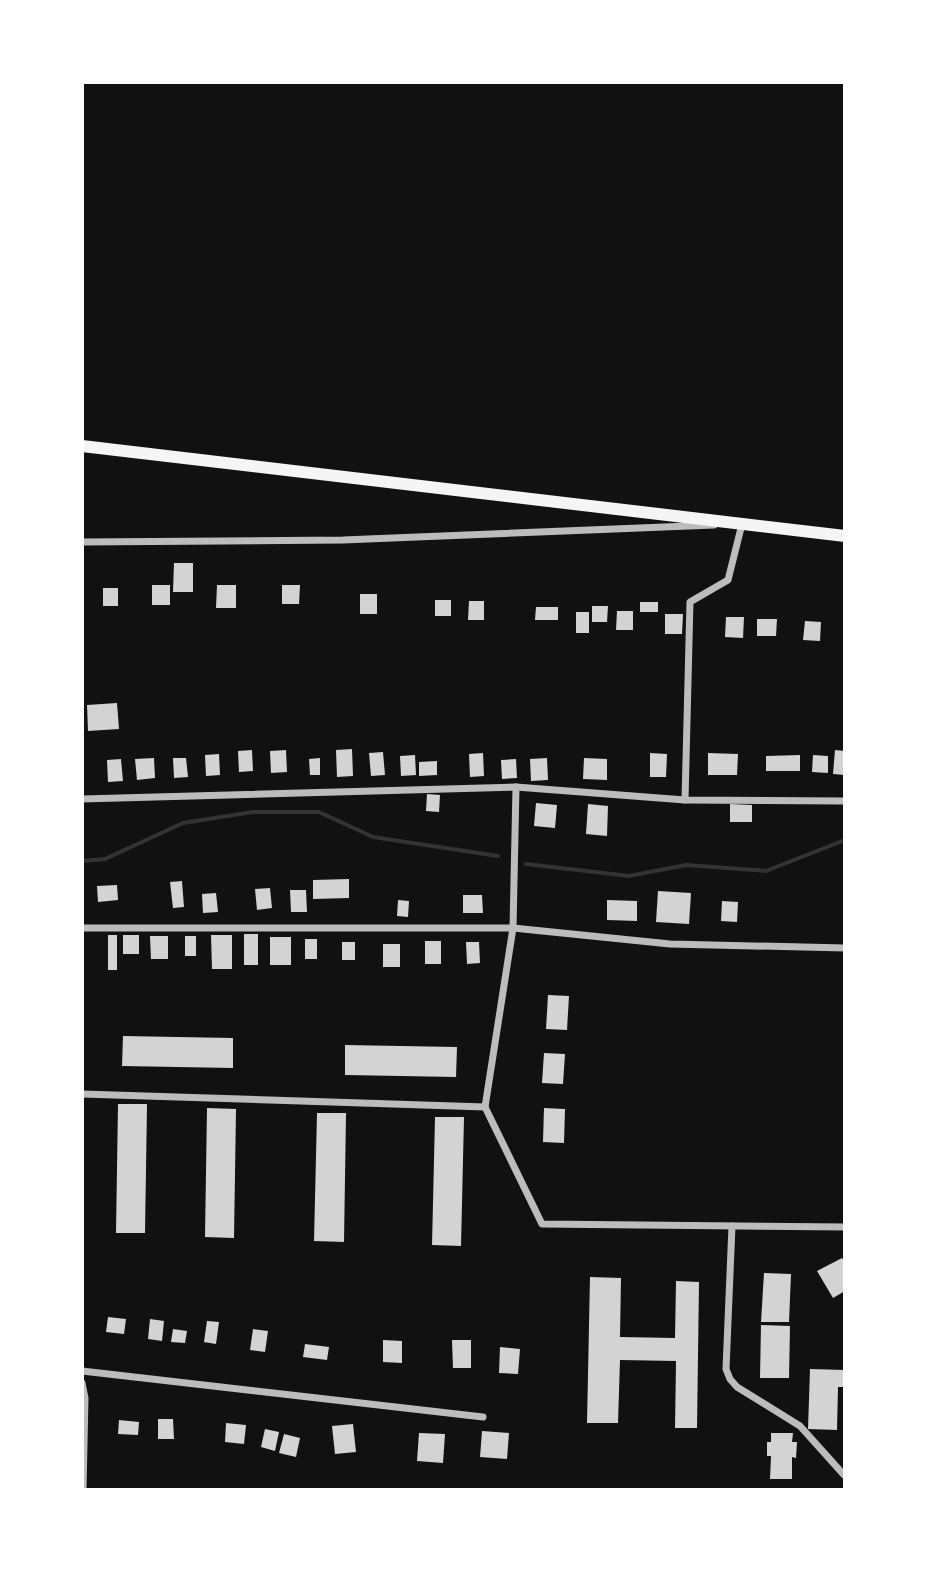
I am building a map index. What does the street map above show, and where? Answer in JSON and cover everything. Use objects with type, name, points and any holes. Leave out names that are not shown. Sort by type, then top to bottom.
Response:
[{"type":"highway","points":[[82,446],[845,536]]},
{"type":"street","points":[[82,542],[343,540],[744,524],[728,580],[690,602],[685,800]]},
{"type":"street","points":[[516,787],[513,928],[485,1107],[542,1224],[845,1227]]},
{"type":"street","points":[[82,799],[516,787],[685,800],[845,801]]},
{"type":"street","points":[[82,928],[513,928],[670,944],[845,948]]},
{"type":"street","points":[[82,1094],[485,1107]]},
{"type":"street","points":[[732,1226],[726,1369],[730,1379],[737,1387],[800,1426],[844,1475]]},
{"type":"street","points":[[82,1371],[483,1417]]},
{"type":"street","points":[[82,1383],[85,1398],[83,1490]]},
{"type":"building","points":[[174,563],[193,563],[193,592],[173,592]]},
{"type":"building","points":[[152,585],[170,585],[170,605],[152,605]]},
{"type":"building","points":[[217,585],[236,585],[236,608],[216,608]]},
{"type":"building","points":[[282,585],[300,585],[299,604],[282,604]]},
{"type":"building","points":[[103,588],[118,588],[118,606],[103,606]]},
{"type":"building","points":[[360,594],[377,594],[377,614],[360,614]]},
{"type":"building","points":[[435,600],[451,600],[451,616],[435,616]]},
{"type":"building","points":[[469,601],[484,601],[484,620],[468,620]]},
{"type":"building","points":[[640,602],[658,602],[658,612],[640,612]]},
{"type":"building","points":[[592,606],[608,606],[607,622],[592,622]]},
{"type":"building","points":[[536,607],[558,607],[558,620],[535,620]]},
{"type":"building","points":[[617,611],[633,611],[633,630],[616,630]]},
{"type":"building","points":[[576,612],[589,612],[589,633],[576,633]]},
{"type":"building","points":[[665,614],[683,614],[682,634],[665,634]]},
{"type":"building","points":[[726,617],[744,617],[743,638],[725,637]]},
{"type":"building","points":[[757,619],[777,619],[776,636],[757,636]]},
{"type":"building","points":[[805,621],[821,622],[820,641],[803,640]]},
{"type":"building","points":[[117,703],[119,729],[88,731],[87,705]]},
{"type":"building","points":[[352,749],[353,776],[337,777],[336,750]]},
{"type":"building","points":[[252,750],[253,771],[239,772],[238,751]]},
{"type":"building","points":[[286,750],[287,772],[271,773],[270,751]]},
{"type":"building","points":[[835,750],[845,751],[845,775],[833,774]]},
{"type":"building","points":[[383,752],[385,775],[371,776],[369,753]]},
{"type":"building","points":[[483,753],[484,776],[470,777],[469,754]]},
{"type":"building","points":[[650,753],[667,754],[666,777],[650,777]]},
{"type":"building","points":[[708,753],[738,754],[737,775],[708,775]]},
{"type":"building","points":[[219,754],[220,775],[206,776],[205,755]]},
{"type":"building","points":[[415,755],[416,775],[401,776],[400,756]]},
{"type":"building","points":[[800,755],[800,771],[766,771],[766,756]]},
{"type":"building","points":[[813,755],[828,756],[828,773],[812,772]]},
{"type":"building","points":[[154,758],[155,778],[137,780],[135,759]]},
{"type":"building","points":[[173,758],[186,758],[188,777],[174,778]]},
{"type":"building","points":[[320,758],[320,775],[310,775],[309,759]]},
{"type":"building","points":[[547,758],[548,780],[531,781],[530,759]]},
{"type":"building","points":[[584,758],[607,759],[607,780],[583,779]]},
{"type":"building","points":[[121,759],[123,781],[108,782],[107,760]]},
{"type":"building","points":[[516,759],[517,778],[502,779],[501,760]]},
{"type":"building","points":[[437,761],[437,775],[419,776],[419,762]]},
{"type":"building","points":[[427,794],[440,795],[439,812],[426,811]]},
{"type":"building","points":[[536,803],[557,805],[555,828],[534,826]]},
{"type":"building","points":[[588,804],[608,806],[607,836],[586,834]]},
{"type":"building","points":[[730,804],[752,805],[752,822],[730,822]]},
{"type":"building","points":[[349,879],[349,898],[313,899],[313,880]]},
{"type":"building","points":[[182,881],[184,907],[173,908],[170,882]]},
{"type":"building","points":[[117,885],[118,900],[98,902],[97,886]]},
{"type":"building","points":[[270,888],[272,908],[257,910],[255,889]]},
{"type":"building","points":[[290,890],[306,890],[307,912],[291,912]]},
{"type":"building","points":[[658,891],[691,893],[689,924],[656,922]]},
{"type":"building","points":[[216,893],[218,912],[203,913],[202,894]]},
{"type":"building","points":[[463,895],[482,895],[483,913],[463,913]]},
{"type":"building","points":[[398,900],[409,901],[408,917],[397,916]]},
{"type":"building","points":[[607,900],[637,901],[637,921],[607,920]]},
{"type":"building","points":[[722,901],[738,902],[737,922],[721,921]]},
{"type":"building","points":[[244,934],[258,934],[258,965],[244,965]]},
{"type":"building","points":[[108,935],[117,935],[117,970],[108,970]]},
{"type":"building","points":[[123,935],[139,935],[139,954],[123,954]]},
{"type":"building","points":[[211,935],[232,935],[232,969],[212,969]]},
{"type":"building","points":[[150,936],[168,936],[168,959],[151,959]]},
{"type":"building","points":[[185,936],[196,936],[196,956],[185,956]]},
{"type":"building","points":[[270,937],[291,937],[291,965],[270,965]]},
{"type":"building","points":[[305,939],[317,939],[317,959],[305,959]]},
{"type":"building","points":[[425,941],[441,941],[441,964],[425,964]]},
{"type":"building","points":[[342,942],[355,942],[355,960],[342,960]]},
{"type":"building","points":[[466,942],[479,942],[480,963],[467,964]]},
{"type":"building","points":[[383,944],[400,944],[400,967],[383,967]]},
{"type":"building","points":[[548,995],[569,996],[567,1030],[546,1029]]},
{"type":"building","points":[[123,1036],[233,1038],[233,1068],[122,1066]]},
{"type":"building","points":[[345,1045],[457,1047],[456,1077],[345,1075]]},
{"type":"building","points":[[544,1053],[565,1054],[563,1084],[542,1083]]},
{"type":"building","points":[[118,1104],[147,1104],[145,1233],[116,1233]]},
{"type":"building","points":[[207,1108],[236,1109],[234,1238],[205,1237]]},
{"type":"building","points":[[544,1108],[565,1109],[564,1143],[543,1142]]},
{"type":"building","points":[[317,1113],[346,1113],[344,1242],[314,1241]]},
{"type":"building","points":[[435,1117],[464,1117],[461,1246],[432,1245]]},
{"type":"building","points":[[842,1258],[845,1263],[845,1291],[833,1298],[817,1271]]},
{"type":"building","points":[[764,1273],[791,1274],[789,1322],[761,1322]]},
{"type":"building","points":[[590,1277],[621,1278],[620,1337],[675,1338],[676,1281],[699,1282],[697,1428],[675,1428],[676,1361],[620,1360],[618,1423],[587,1423]]},
{"type":"building","points":[[108,1317],[126,1319],[124,1334],[106,1332]]},
{"type":"building","points":[[150,1319],[164,1321],[162,1341],[148,1339]]},
{"type":"building","points":[[207,1321],[219,1322],[216,1344],[204,1342]]},
{"type":"building","points":[[761,1325],[790,1326],[789,1378],[760,1378]]},
{"type":"building","points":[[173,1329],[187,1331],[185,1343],[171,1342]]},
{"type":"building","points":[[253,1329],[268,1331],[265,1352],[250,1350]]},
{"type":"building","points":[[383,1340],[402,1341],[402,1363],[383,1362]]},
{"type":"building","points":[[452,1340],[471,1340],[471,1368],[453,1368]]},
{"type":"building","points":[[305,1344],[329,1347],[327,1360],[303,1357]]},
{"type":"building","points":[[500,1347],[520,1349],[518,1374],[499,1373]]},
{"type":"building","points":[[810,1369],[845,1370],[845,1387],[838,1387],[837,1430],[808,1429]]},
{"type":"building","points":[[158,1419],[173,1419],[174,1439],[158,1439]]},
{"type":"building","points":[[119,1420],[139,1422],[138,1435],[118,1434]]},
{"type":"building","points":[[226,1423],[246,1425],[244,1444],[225,1442]]},
{"type":"building","points":[[353,1424],[356,1452],[335,1454],[332,1426]]},
{"type":"building","points":[[265,1429],[279,1432],[275,1451],[261,1447]]},
{"type":"building","points":[[482,1431],[509,1433],[507,1459],[480,1457]]},
{"type":"building","points":[[419,1433],[445,1434],[443,1463],[417,1461]]},
{"type":"building","points":[[771,1433],[793,1433],[792,1442],[797,1442],[796,1458],[792,1457],[792,1479],[770,1479],[771,1456],[767,1456],[767,1442],[771,1442]]},
{"type":"building","points":[[284,1434],[300,1438],[296,1457],[279,1453]]},
{"type":"waterway","points":[[82,861],[105,859],[183,823],[253,812],[319,812],[373,837],[498,856]]},
{"type":"waterway","points":[[526,864],[629,876],[686,865],[766,871],[845,840]]}]
